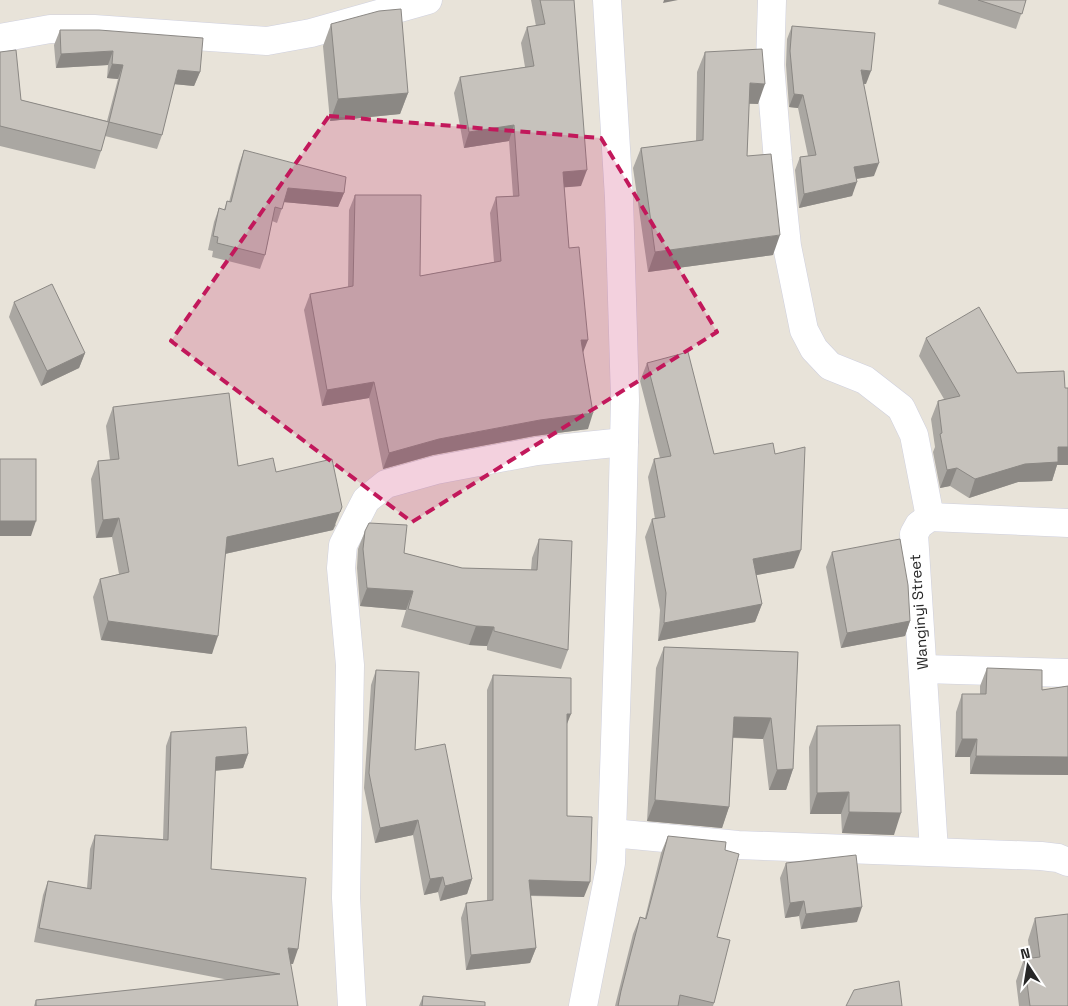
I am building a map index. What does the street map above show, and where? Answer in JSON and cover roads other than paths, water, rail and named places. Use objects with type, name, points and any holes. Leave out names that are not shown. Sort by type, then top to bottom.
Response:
[{"type":"street","points":[[0,38],[50,29],[94,29],[267,41],[311,33],[428,0]]},
{"type":"street","points":[[583,1006],[611,863],[624,442],[619,198],[607,0]]},
{"type":"street","points":[[772,0],[770,65],[787,246],[804,330],[814,349],[830,366],[866,380],[901,408],[914,435],[930,517],[1068,523]]},
{"type":"street","points":[[352,1006],[346,898],[350,665],[341,568],[343,545],[366,500],[386,484],[436,470],[537,451],[624,442]]},
{"type":"street","name":"Wanginyi Street","points":[[930,517],[919,525],[914,534],[934,851]]},
{"type":"street","points":[[923,669],[1068,673]]},
{"type":"street","points":[[612,833],[738,845],[1041,856],[1058,858],[1068,862]]}]
